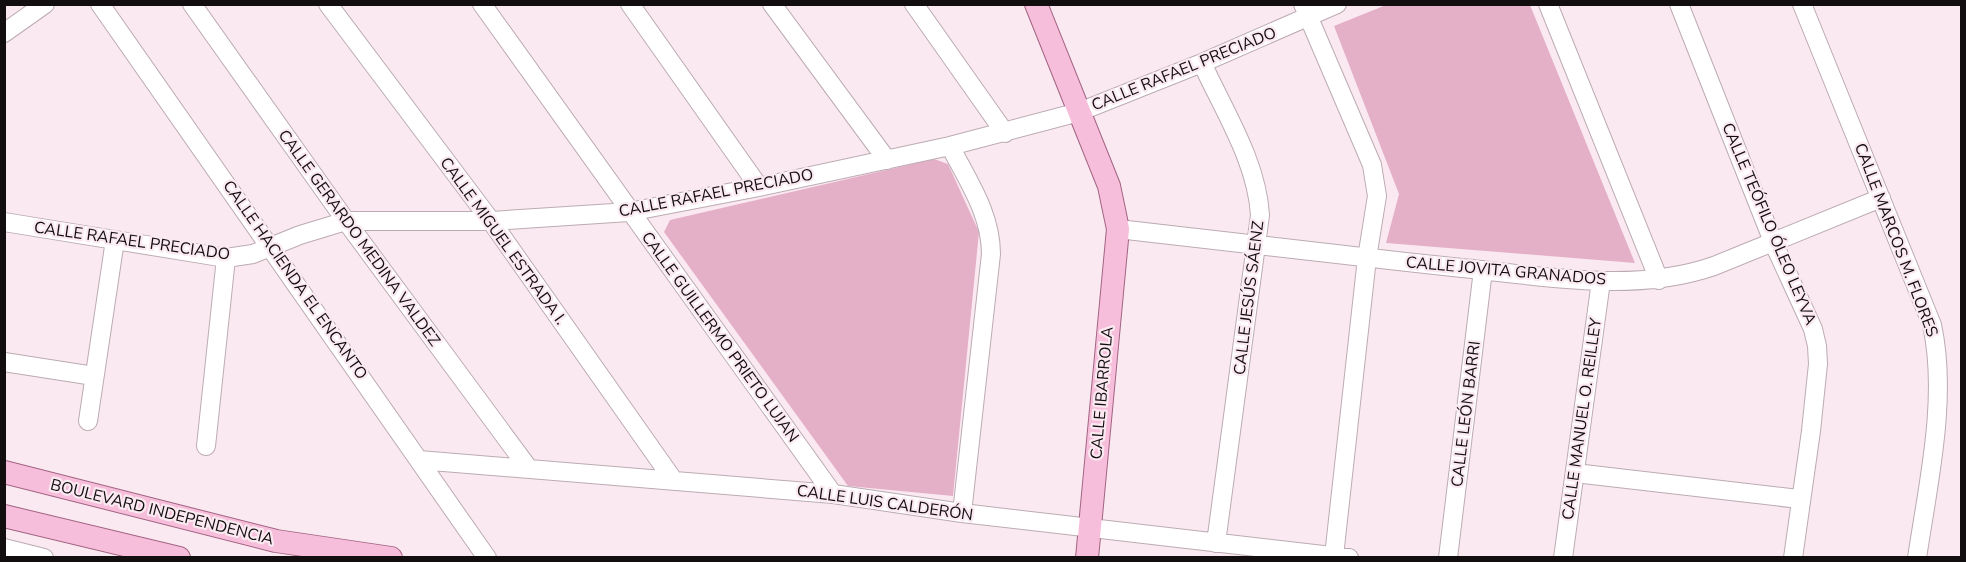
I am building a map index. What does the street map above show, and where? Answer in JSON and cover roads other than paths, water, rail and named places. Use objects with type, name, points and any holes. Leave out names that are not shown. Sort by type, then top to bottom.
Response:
[{"type":"main road","name":"CALLE IBARROLA","points":[[1036,4],[1109,186],[1118,229],[1087,558]]},
{"type":"main road","name":"BOULEVARD INDEPENDENCIA","points":[[4,472],[276,541],[391,558]]},
{"type":"main road","points":[[4,516],[178,558]]},
{"type":"street","points":[[4,33],[45,4]]},
{"type":"street","name":"CALLE HACIENDA EL ENCANTO","points":[[100,4],[273,248],[487,558]]},
{"type":"street","name":"CALLE GERARDO MEDINA VALDEZ","points":[[192,4],[346,221],[529,469]]},
{"type":"street","name":"CALLE MIGUEL ESTRADA I.","points":[[328,4],[491,222],[674,481]]},
{"type":"street","name":"CALLE GUILLERMO PRIETO LUJAN","points":[[482,4],[833,494]]},
{"type":"street","points":[[630,4],[759,187]]},
{"type":"street","points":[[772,4],[887,160]]},
{"type":"street","points":[[914,4],[1005,133]]},
{"type":"street","name":"CALLE RAFAEL PRECIADO","points":[[4,222],[226,258],[273,248],[300,235],[346,221],[491,222],[629,212],[950,146],[1079,112],[1202,63],[1306,11],[1336,4]]},
{"type":"street","points":[[1548,4],[1659,280]]},
{"type":"street","name":"CALLE TEÓFILO ÓLEO LEYVA","points":[[1679,4],[1774,244],[1813,329],[1817,346],[1818,364],[1811,431],[1799,500],[1793,558]]},
{"type":"street","name":"CALLE MARCOS M. FLORES","points":[[1802,4],[1932,325],[1938,348],[1937,405],[1917,558]]},
{"type":"street","points":[[1306,11],[1372,165],[1376,181],[1376,213],[1367,258],[1342,557]]},
{"type":"street","name":"CALLE JESÚS SÁENZ","points":[[1202,63],[1248,164],[1259,194],[1258,245],[1216,543]]},
{"type":"street","points":[[950,146],[984,212],[991,233],[962,513]]},
{"type":"street","name":"CALLE JOVITA GRANADOS","points":[[1118,229],[1484,270],[1601,281],[1659,280],[1688,275],[1774,244],[1881,198]]},
{"type":"street","points":[[88,421],[115,240]]},
{"type":"street","points":[[206,446],[226,258]]},
{"type":"street","name":"CALLE LEÓN BARRI","points":[[1448,558],[1484,270]]},
{"type":"street","name":"CALLE MANUEL O. REILLEY","points":[[1563,558],[1601,281]]},
{"type":"street","points":[[4,362],[94,376]]},
{"type":"street","name":"CALLE LUIS CALDERÓN","points":[[419,460],[833,494],[962,513],[1342,557]]},
{"type":"street","points":[[1575,473],[1799,500]]},
{"type":"street","points":[[4,548],[44,558]]}]
